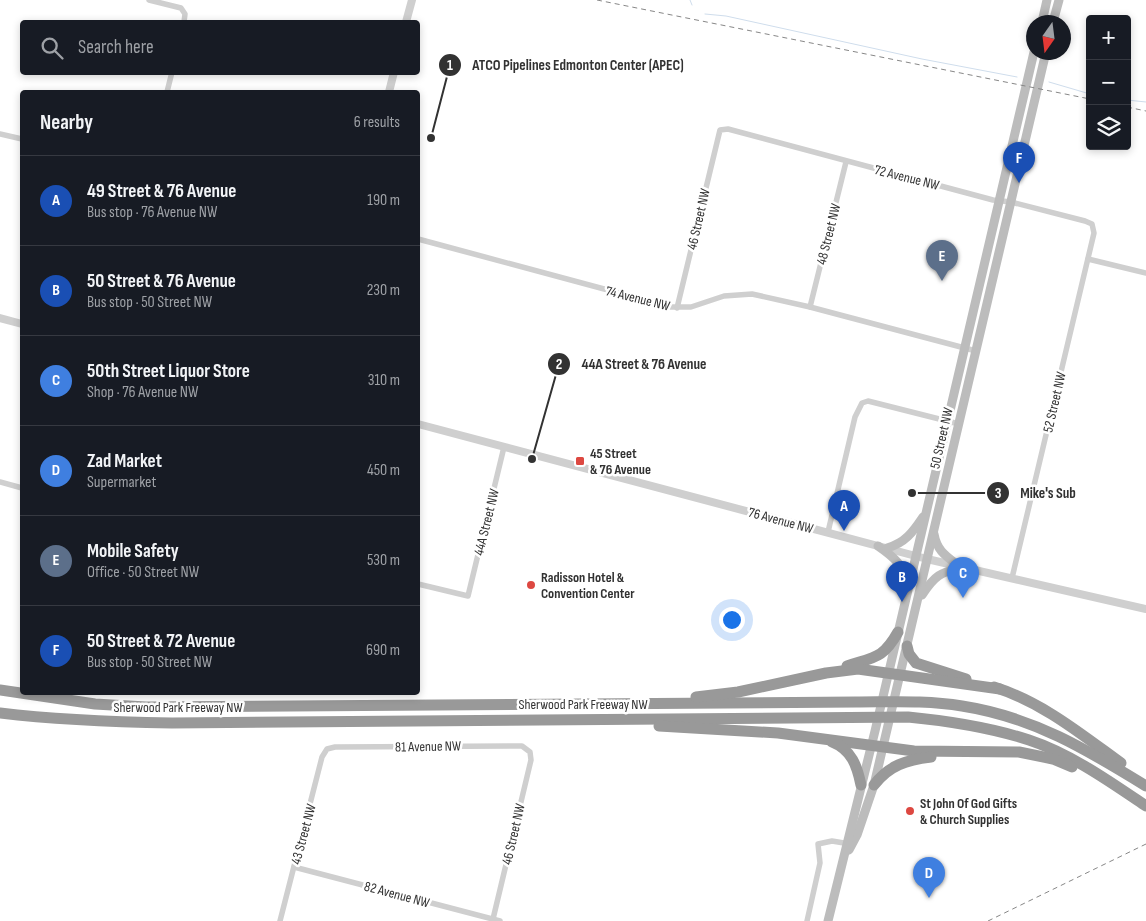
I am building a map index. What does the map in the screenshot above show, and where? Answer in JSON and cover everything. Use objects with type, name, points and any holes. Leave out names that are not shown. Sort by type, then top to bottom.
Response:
[{"type":"highway","points":[[658,703],[689,697],[738,692],[826,672],[878,655],[887,650],[898,632]]},
{"type":"highway","points":[[907,646],[913,661],[921,666],[1000,689],[1032,702],[1146,781]]},
{"type":"highway","points":[[826,672],[858,670],[1000,689]]},
{"type":"highway","name":"Sherwood Park Freeway NW","points":[[0,690],[20,693]]},
{"type":"highway","name":"Sherwood Park Freeway NW","points":[[33,695],[86,703],[146,707],[910,702],[963,706],[990,712],[1042,729],[1086,749],[1146,786]]},
{"type":"highway","name":"Sherwood Park Freeway NW","points":[[0,712],[40,718],[96,722],[172,723],[908,717],[968,724],[1030,740],[1059,752],[1087,767],[1146,806]]},
{"type":"highway","points":[[611,719],[628,725],[735,730],[914,751],[1019,752],[1054,759],[1084,772],[1146,806]]},
{"type":"highway","points":[[824,739],[846,750],[857,767],[861,785]]},
{"type":"highway","points":[[874,784],[884,773],[904,762],[951,752]]},
{"type":"main road","points":[[1044,15],[1047,0]]},
{"type":"main road","points":[[1055,15],[1059,0]]},
{"type":"main road","name":"50 Street NW","points":[[850,844],[861,785],[877,746],[886,732],[897,688],[894,674],[898,632],[1032,60]]},
{"type":"main road","name":"50 Street NW","points":[[828,921],[845,855],[874,784],[877,746],[875,731],[886,688],[907,646],[1044,60]]},
{"type":"main road","points":[[908,591],[905,573],[900,564],[883,547],[907,539],[927,510]]},
{"type":"main road","points":[[934,531],[936,543],[940,551],[961,566]]},
{"type":"main road","points":[[918,602],[934,578],[943,572],[961,566]]},
{"type":"street","points":[[149,0],[181,8],[185,14],[184,20]]},
{"type":"street","points":[[407,20],[412,0]]},
{"type":"street","points":[[168,90],[171,75]]},
{"type":"street","points":[[390,90],[393,75]]},
{"type":"street","name":"72 Avenue NW","points":[[720,130],[728,129],[998,202],[1011,202],[1085,221],[1093,226]]},
{"type":"street","name":"46 Street NW","points":[[677,308],[720,130]]},
{"type":"street","points":[[0,134],[20,139]]},
{"type":"street","name":"48 Street NW","points":[[810,307],[846,162]]},
{"type":"street","name":"52 Street NW","points":[[1012,578],[1088,259],[1094,231],[1093,226]]},
{"type":"street","name":"74 Avenue NW","points":[[420,240],[677,308],[691,307],[724,296],[743,293],[810,307],[976,351]]},
{"type":"street","points":[[1088,259],[1146,273]]},
{"type":"street","points":[[0,318],[20,323]]},
{"type":"street","points":[[828,532],[855,417],[862,403],[868,401],[959,424]]},
{"type":"street","name":"76 Avenue NW","points":[[420,425],[927,559],[1146,609]]},
{"type":"street","name":"44A Street NW","points":[[420,584],[468,596],[504,447]]},
{"type":"street","points":[[0,482],[20,487]]},
{"type":"street","name":"81 Avenue NW","points":[[327,749],[335,747],[518,745],[528,750]]},
{"type":"street","name":"43 Street NW","points":[[280,921],[322,757],[327,749]]},
{"type":"street","name":"46 Street NW","points":[[492,919],[531,760],[528,750]]},
{"type":"street","points":[[807,921],[820,863],[818,844],[832,841],[850,844]]},
{"type":"street","name":"82 Avenue NW","points":[[294,867],[500,921]]},
{"type":"waterway","points":[[690,0],[692,5]]},
{"type":"waterway","points":[[705,14],[726,16],[922,59],[1017,77]]},
{"type":"waterway","points":[[1049,82],[1086,93]]},
{"type":"waterway","points":[[1131,100],[1146,102]]},
{"type":"railway","points":[[597,0],[1086,98]]},
{"type":"railway","points":[[1131,108],[1146,111]]},
{"type":"railway","points":[[988,921],[1146,844]]},
{"type":"place","name":"ATCO Pipelines Edmonton Center (APEC)","points":[[431,138]]},
{"type":"place","name":"50 Street & 72 Avenue","points":[[1019,183]]},
{"type":"place","name":"Mobile Safety","points":[[942,281]]},
{"type":"place","name":"44A Street & 76 Avenue","points":[[532,459]]},
{"type":"place","name":"45 Street & 76 Avenue","points":[[580,461]]},
{"type":"place","name":"Mike's Sub","points":[[912,493]]},
{"type":"place","name":"49 Street & 76 Avenue","points":[[844,531]]},
{"type":"place","name":"Radisson Hotel & Convention Center","points":[[531,585]]},
{"type":"place","name":"50th Street Liquor Store","points":[[963,598]]},
{"type":"place","name":"50 Street & 76 Avenue","points":[[902,602]]},
{"type":"place","name":"St John Of God Gifts & Church Supplies","points":[[910,811]]},
{"type":"place","name":"Zad Market","points":[[929,898]]}]
